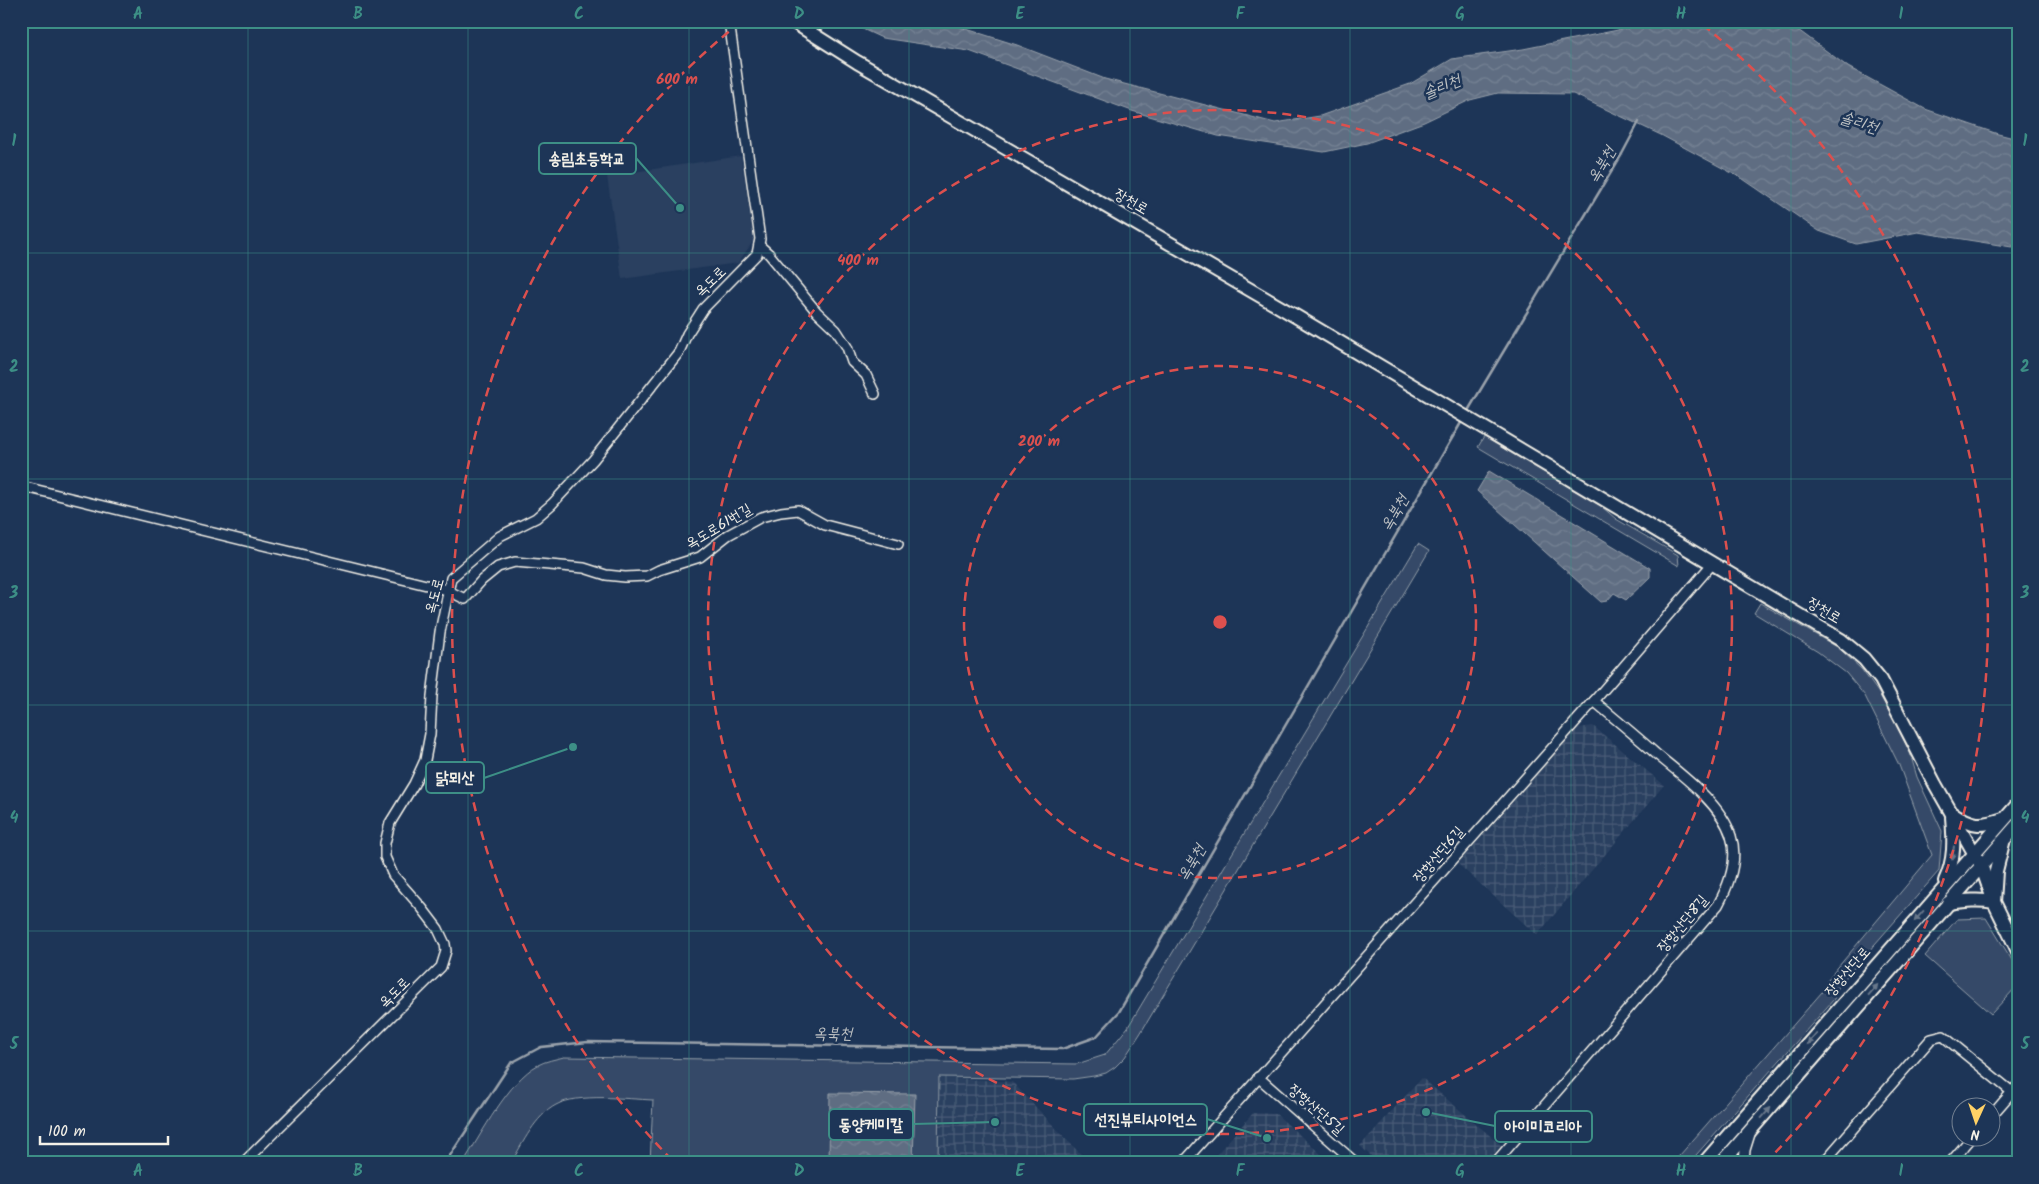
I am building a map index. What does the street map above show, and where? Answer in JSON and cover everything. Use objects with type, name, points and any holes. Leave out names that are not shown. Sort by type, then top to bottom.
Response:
[{"type":"main road","name":"장천로","points":[[792,21],[857,62],[1713,563],[1841,640],[1864,659],[1881,680],[1981,865],[1994,902],[2016,945]]},
{"type":"main road","name":"장항산단로","points":[[1704,1163],[2018,804]]},
{"type":"main road","points":[[1951,812],[1970,824],[1986,825],[2006,818]]},
{"type":"main road","points":[[1941,891],[1950,869],[1954,846],[1951,812]]},
{"type":"main road","name":"장항산단로","points":[[1722,1163],[2018,824]]},
{"type":"main road","points":[[1948,904],[1967,900],[1994,902],[1996,871],[2003,840]]},
{"type":"street","points":[[729,21],[760,239],[759,245],[769,254],[817,312],[836,330],[847,347],[852,362],[866,375],[875,394]]},
{"type":"street","name":"옥도로","points":[[243,1163],[440,967],[446,951],[438,929],[393,875],[386,856],[385,844],[390,823],[414,784],[425,760],[430,734],[432,696],[440,632],[451,578],[500,536],[536,518],[593,460],[679,352],[687,334],[703,309],[751,261],[757,254],[759,245]]},
{"type":"street","points":[[21,486],[448,590]]},
{"type":"street","name":"옥도로61번길","points":[[448,590],[465,599],[482,580],[498,567],[515,562],[584,568],[606,575],[647,576],[659,570],[700,557],[728,535],[761,516],[798,510],[825,525],[898,544]]},
{"type":"street","name":"장항산단6길","points":[[1183,1163],[1594,701],[1713,563]]},
{"type":"street","name":"장항산단8길","points":[[1495,1163],[1718,905],[1729,884],[1733,862],[1732,837],[1722,816],[1690,782],[1594,701]]},
{"type":"street","points":[[1823,1163],[1931,1039],[1943,1036],[2015,1089],[2002,1104]]},
{"type":"street","name":"장항산단5길","points":[[1258,1078],[1356,1163]]},
{"type":"street","points":[[1744,1163],[1745,1150],[1751,1130]]},
{"type":"street","points":[[1950,1163],[1964,1146]]},
{"type":"shaded area","points":[[741,156],[754,240],[738,263],[622,279],[607,176]]},
{"type":"shaded area","points":[[1484,437],[1601,506],[1616,519],[1678,555],[1679,566],[1478,447]]},
{"type":"shaded area","points":[[1418,544],[1429,551],[1140,1034],[1125,1057],[1106,1073],[1073,1079],[939,1077],[938,1163],[650,1163],[653,1100],[589,1098],[565,1101],[549,1110],[530,1131],[511,1163],[463,1163],[496,1109],[527,1072],[547,1061],[564,1057],[1077,1064],[1105,1055],[1128,1027]]},
{"type":"shaded area","points":[[1760,603],[1839,648],[1862,670],[1878,692],[1910,753],[1917,777],[1942,831],[1939,871],[1839,985],[1834,999],[1689,1163],[1673,1163],[1822,992],[1828,979],[1932,855],[1899,765],[1865,696],[1846,673],[1818,652],[1754,613]]},
{"type":"shaded area","points":[[1593,726],[1664,785],[1537,935],[1458,864],[1578,728]]},
{"type":"shaded area","points":[[1986,918],[2018,970],[2018,985],[1991,1014],[1925,956],[1957,919]]},
{"type":"shaded area","points":[[940,1077],[1012,1082],[1089,1163],[938,1163]]},
{"type":"shaded area","points":[[1422,1078],[1501,1145],[1486,1163],[1379,1163],[1360,1146]]},
{"type":"shaded area","points":[[1253,1113],[1276,1114],[1331,1163],[1209,1163]]},
{"type":"water","name":"솔리천","points":[[845,21],[941,21],[1017,45],[1105,79],[1275,123],[1320,116],[1410,84],[1452,59],[1523,49],[1663,21],[1786,21],[1848,67],[1925,109],[2018,139],[2018,248],[1918,232],[1856,244],[1819,231],[1743,179],[1661,135],[1573,94],[1498,93],[1470,100],[1424,122],[1367,143],[1324,152],[1218,136],[1132,111],[969,51],[882,38]]},
{"type":"water","points":[[1489,471],[1650,568],[1650,577],[1626,600],[1614,593],[1607,601],[1601,602],[1477,491]]},
{"type":"water","points":[[830,1093],[915,1094],[913,1163],[829,1163]]},
{"type":"waterway","name":"옥북천","points":[[1466,414],[1622,154],[1639,122]]},
{"type":"waterway","name":"옥북천","points":[[445,1163],[511,1063],[541,1047],[588,1042],[1062,1049],[1096,1037],[1119,1012],[1462,421]]},
{"type":"place","name":"송림초등학교","points":[[680,208]]},
{"type":"place","name":"닭뫼산","points":[[573,747]]},
{"type":"place","name":"아이미코리아","points":[[1426,1112]]},
{"type":"place","name":"동양케미칼","points":[[995,1122]]},
{"type":"place","name":"선진뷰티사이언스","points":[[1267,1138]]}]
